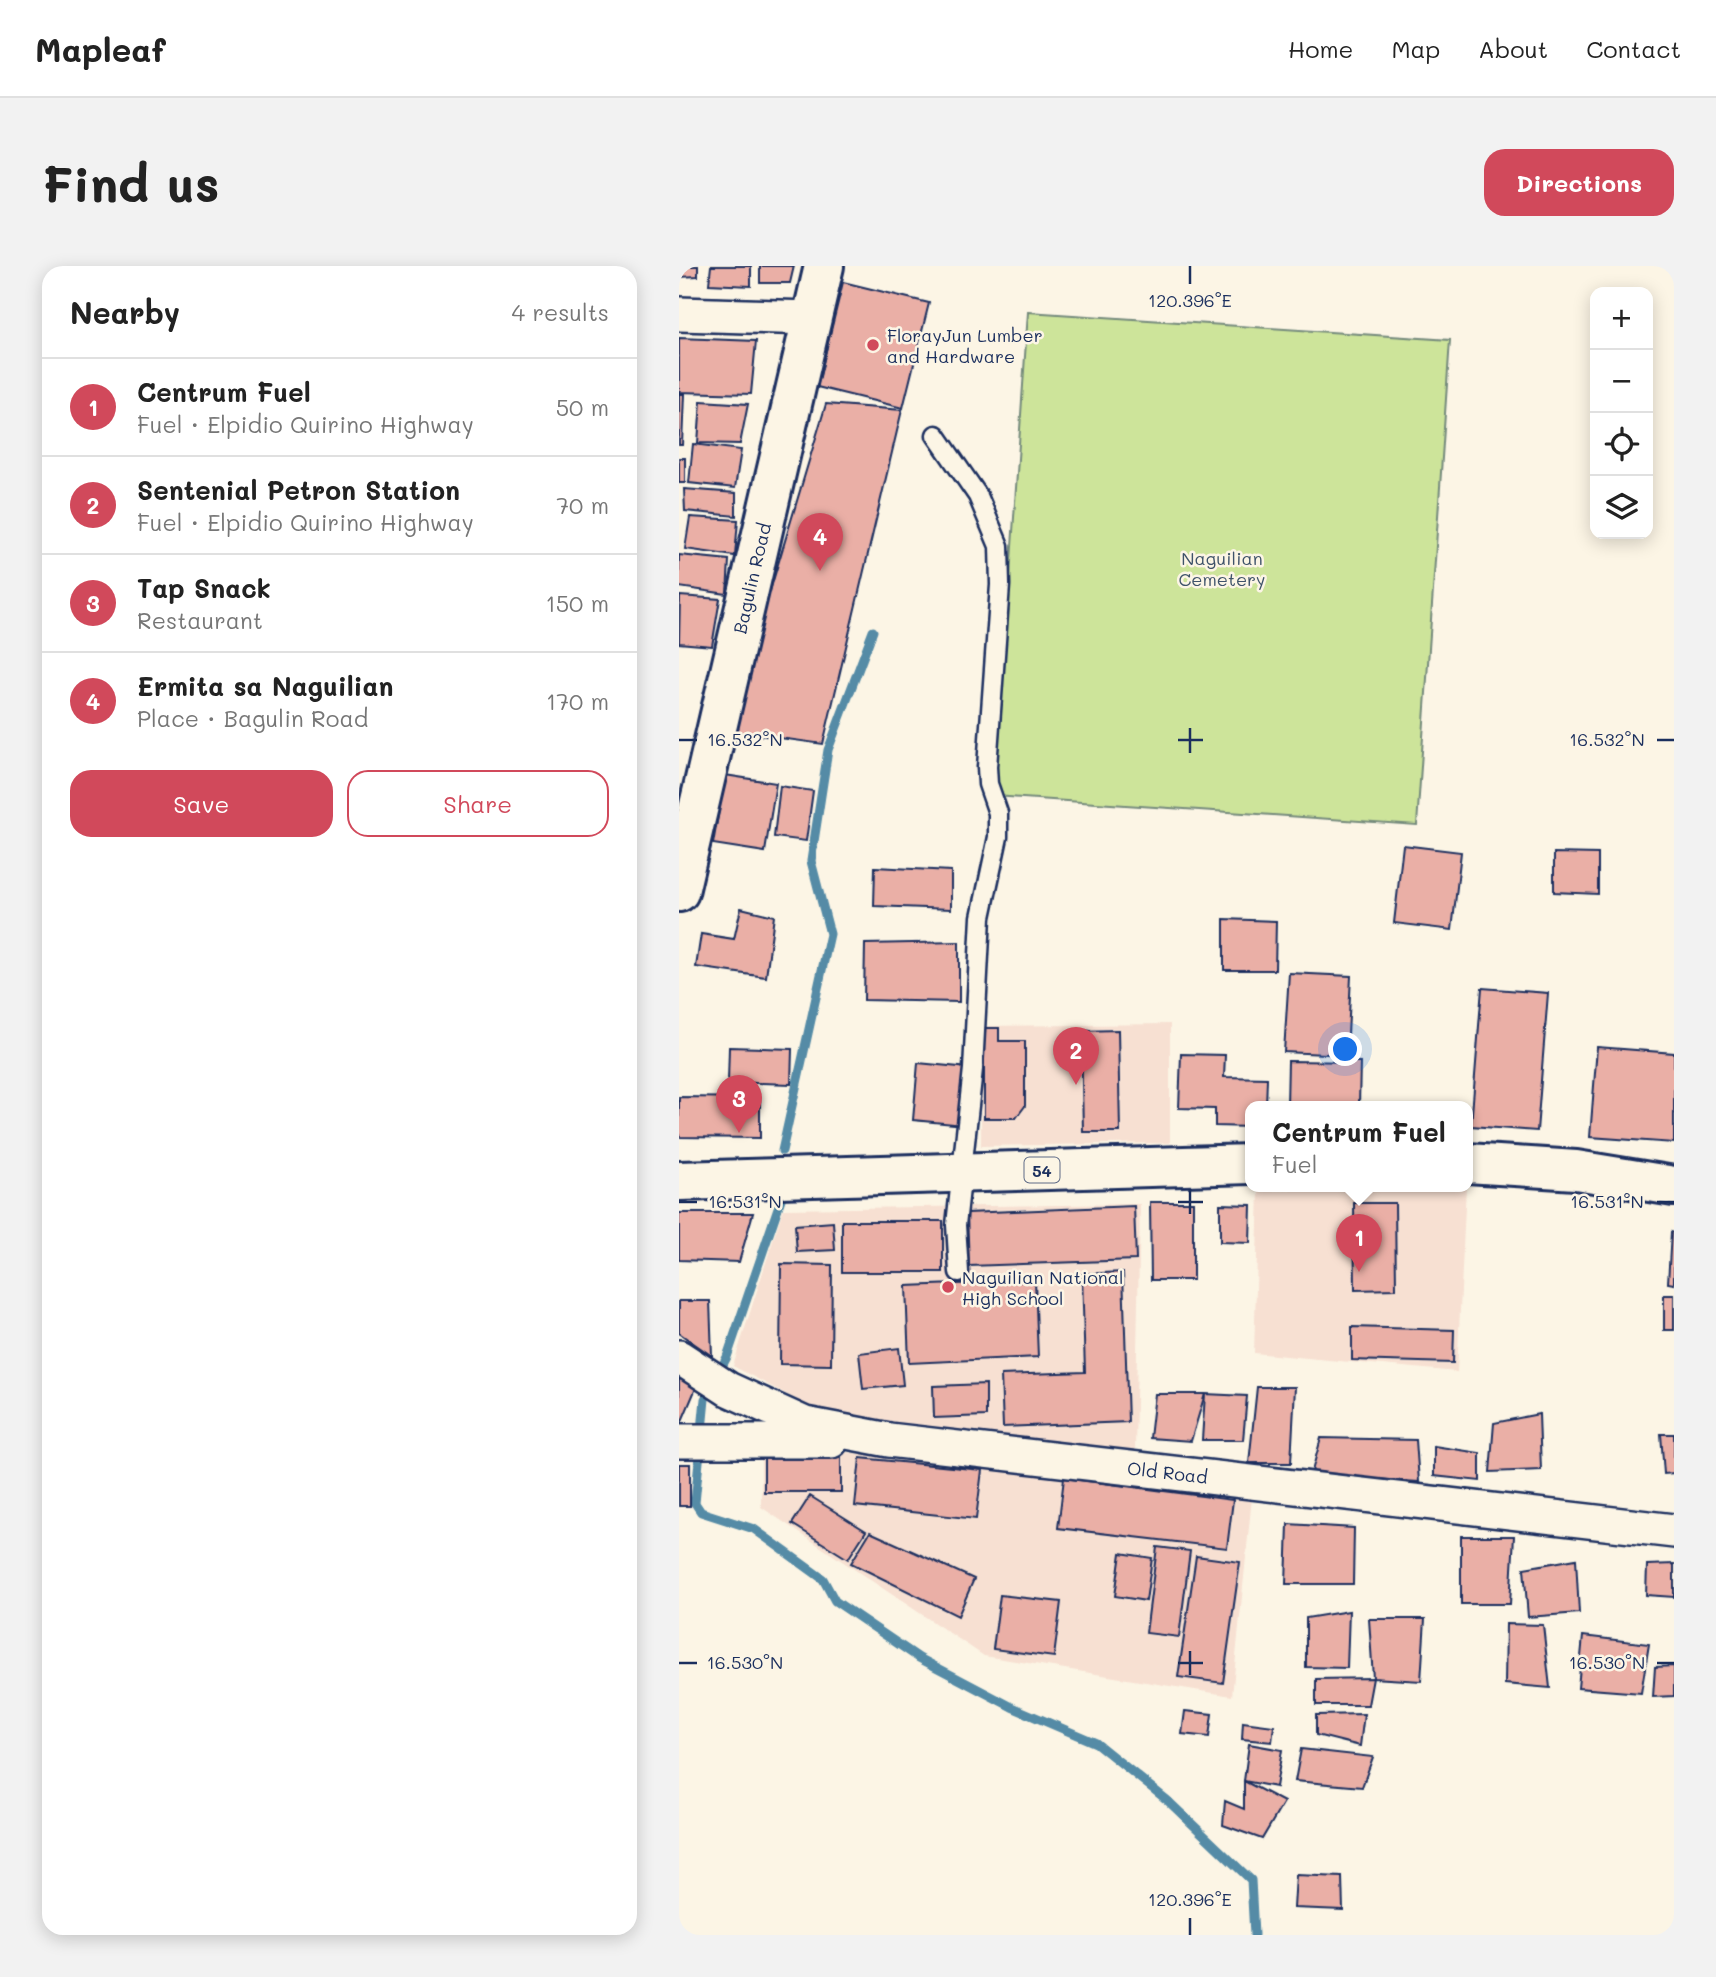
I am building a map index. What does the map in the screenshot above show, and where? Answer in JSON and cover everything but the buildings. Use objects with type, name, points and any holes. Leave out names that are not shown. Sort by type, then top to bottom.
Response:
[{"type":"main road","name":"Bagulin Road","points":[[679,892],[824,266]]},
{"type":"main road","points":[[1473,1163],[1576,1170],[1674,1186]]},
{"type":"main road","name":"54","points":[[679,1181],[1245,1164]]},
{"type":"street","points":[[679,314],[811,318]]},
{"type":"street","name":"Old Road","points":[[703,1373],[805,1424],[889,1440],[1674,1531]]},
{"type":"street","points":[[695,1441],[889,1440]]},
{"type":"lane","points":[[936,435],[992,523],[1000,559],[987,767],[988,784],[998,813],[998,837],[981,917],[973,1069],[964,1173],[956,1225],[959,1272]]},
{"type":"shaded area","points":[[1170,1024],[1170,1143],[981,1146],[982,1026]]},
{"type":"shaded area","points":[[1259,1192],[1466,1192],[1457,1372],[1254,1353]]},
{"type":"shaded area","name":"Naguilian National High School","points":[[1140,1204],[1135,1450],[933,1434],[816,1410],[733,1366],[783,1209]]},
{"type":"shaded area","points":[[761,1451],[844,1452],[1252,1497],[1232,1696],[984,1656],[761,1507]]},
{"type":"green space","name":"Naguilian Cemetery","points":[[1028,312],[1450,340],[1417,825],[995,796]]},
{"type":"waterway","points":[[782,1151],[830,934],[811,861],[828,750],[873,631]]},
{"type":"waterway","points":[[782,1196],[727,1357],[705,1399],[695,1503],[701,1512],[754,1529],[823,1579],[835,1601],[919,1658],[1012,1707],[1096,1743],[1167,1800],[1251,1880],[1254,1935]]},
{"type":"place","name":"FlorayJun Lumber and Hardware","points":[[873,345]]},
{"type":"place","name":"Ermita sa Naguilian","points":[[820,571]]},
{"type":"place","name":"Sentenial Petron Station","points":[[1076,1085]]},
{"type":"place","name":"Tap Snack","points":[[739,1133]]},
{"type":"place","name":"Centrum Fuel","points":[[1359,1272]]},
{"type":"place","name":"Naguilian National High School","points":[[948,1287]]}]
